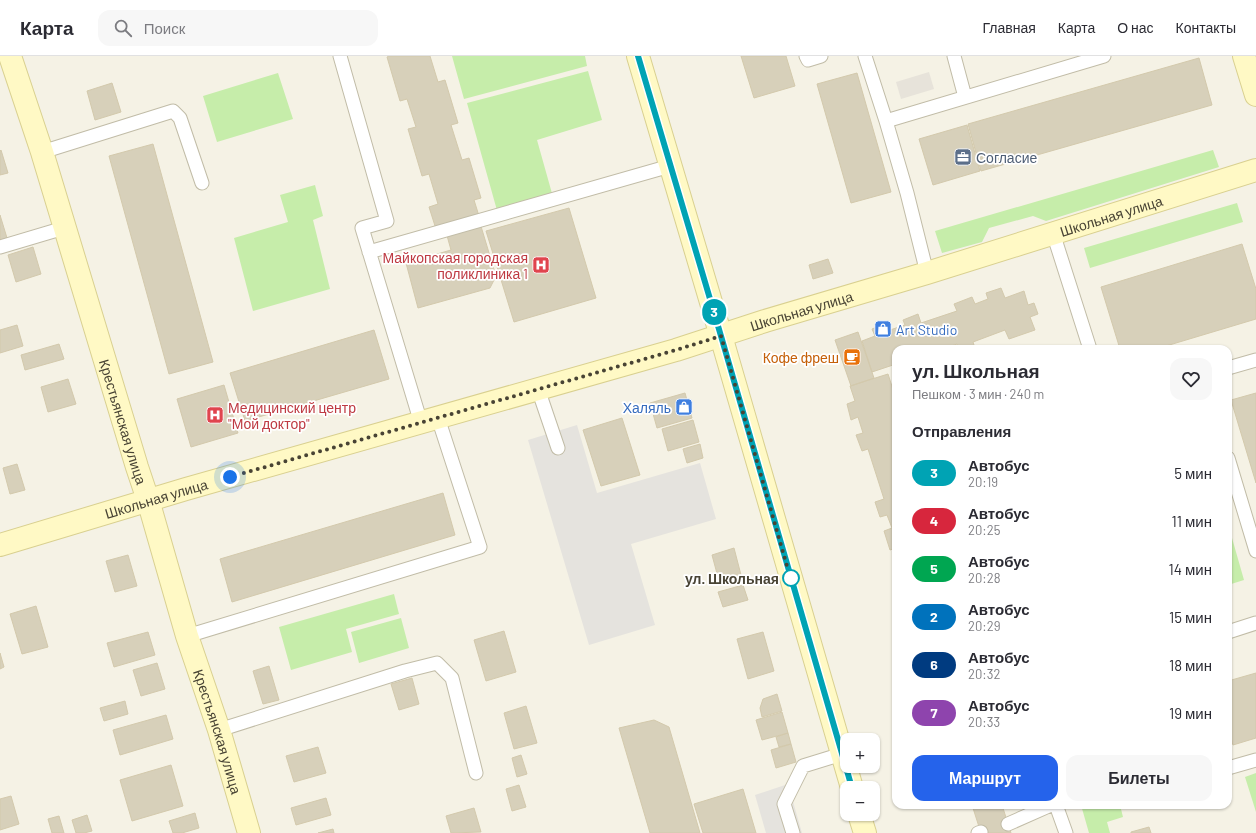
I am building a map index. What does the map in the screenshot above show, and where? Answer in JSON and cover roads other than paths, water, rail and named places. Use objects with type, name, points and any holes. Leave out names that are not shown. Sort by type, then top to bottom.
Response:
[{"type":"street","name":"Крестьянская улица","points":[[10,56],[42,152],[148,500],[187,636],[219,730],[249,833]]},
{"type":"street","points":[[638,56],[840,747]]},
{"type":"street","points":[[1244,56],[1256,95]]},
{"type":"street","name":"Школьная улица","points":[[0,545],[148,500],[676,350],[1256,170]]},
{"type":"street","points":[[861,821],[865,833]]},
{"type":"lane","points":[[187,636],[480,547],[429,420],[369,252],[362,228],[387,221],[340,56]]},
{"type":"lane","points":[[806,56],[808,60],[821,56]]},
{"type":"lane","points":[[865,56],[907,193],[927,273]]},
{"type":"lane","points":[[954,56],[965,97]]},
{"type":"lane","points":[[886,121],[1104,56]]},
{"type":"lane","points":[[42,152],[173,112],[180,118],[202,183]]},
{"type":"lane","points":[[369,252],[670,166]]},
{"type":"lane","points":[[0,247],[64,228]]},
{"type":"lane","points":[[1053,233],[1089,345]]},
{"type":"lane","points":[[1232,367],[1256,360]]},
{"type":"lane","points":[[538,389],[558,448]]},
{"type":"lane","points":[[1232,471],[1256,552]]},
{"type":"lane","points":[[1232,631],[1256,624]]},
{"type":"lane","points":[[219,730],[405,671],[437,663],[452,678],[476,773]]},
{"type":"lane","points":[[793,833],[784,804],[803,766],[840,755]]},
{"type":"lane","points":[[1232,767],[1256,760]]},
{"type":"lane","points":[[1008,824],[1042,809]]},
{"type":"lane","points":[[1057,809],[1066,833]]},
{"type":"place","name":"Согласие","points":[[963,157]]},
{"type":"place","name":"Майкопская городская поликлиника 1","points":[[541,265]]},
{"type":"place","name":"Art Studio","points":[[883,329]]},
{"type":"place","name":"Кофе фреш","points":[[852,357]]},
{"type":"place","name":"Халяль","points":[[684,407]]},
{"type":"place","name":"Медицинский центр \"Мой доктор\"","points":[[215,415]]},
{"type":"place","name":"ул. Школьная","points":[[791,578]]}]
